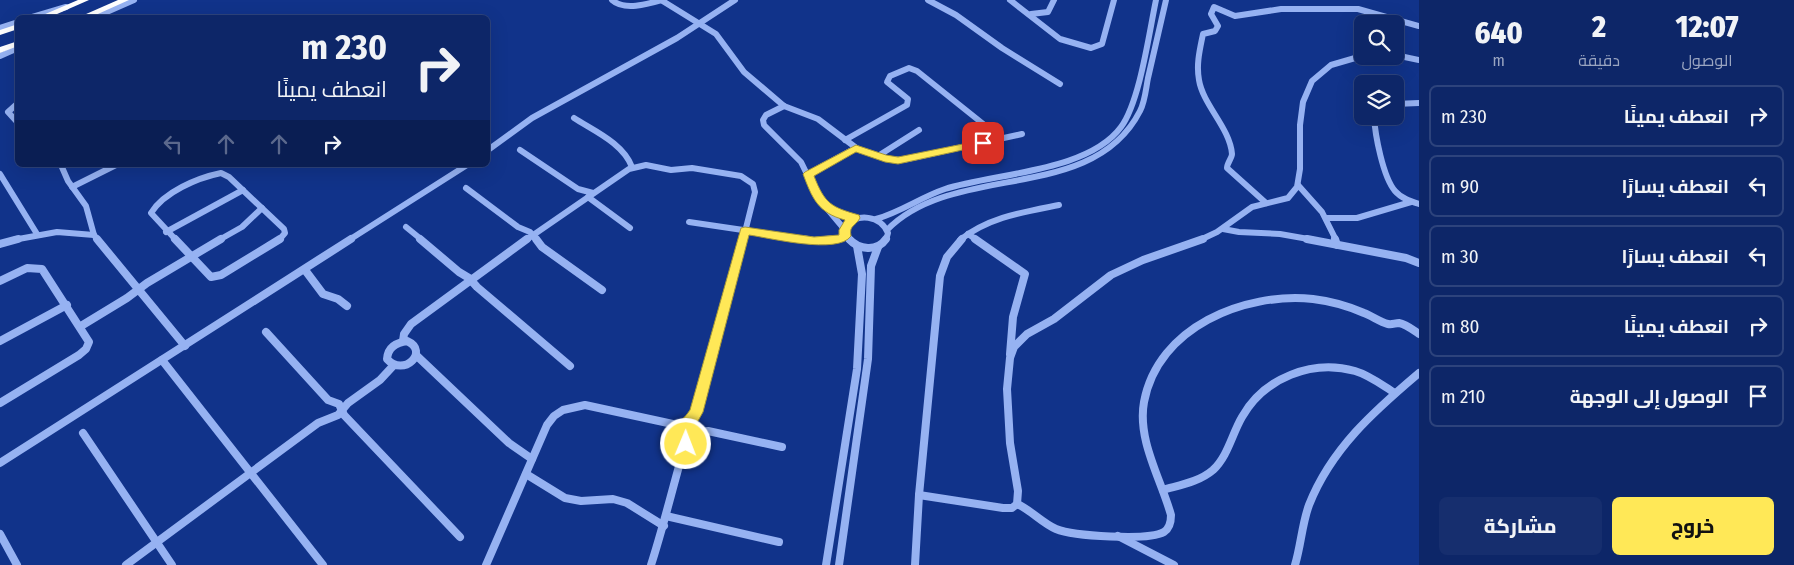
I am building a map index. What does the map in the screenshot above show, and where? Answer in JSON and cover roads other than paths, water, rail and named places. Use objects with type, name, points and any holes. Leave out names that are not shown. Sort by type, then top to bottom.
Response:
[{"type":"highway","points":[[48,15],[85,0]]},
{"type":"highway","points":[[88,15],[125,0]]},
{"type":"highway","points":[[0,33],[15,27]]},
{"type":"highway","points":[[0,50],[15,44]]},
{"type":"street","points":[[100,15],[134,0]]},
{"type":"street","points":[[612,0],[618,5],[624,6],[639,3],[655,3],[662,0],[701,23],[722,40],[744,72],[784,106],[818,119],[856,148],[889,160],[903,160],[1022,134]]},
{"type":"street","points":[[490,149],[532,118],[701,23],[735,0]]},
{"type":"street","points":[[928,0],[956,15],[1002,48],[1060,84]]},
{"type":"street","points":[[1010,0],[1031,14],[1045,30],[1058,39],[1074,45],[1097,48],[1102,44],[1114,0]]},
{"type":"street","points":[[1031,14],[1048,12],[1054,0]]},
{"type":"street","points":[[826,208],[855,218],[866,217],[876,219],[891,215],[928,195],[950,187],[1044,167],[1071,158],[1097,146],[1111,137],[1126,121],[1133,106],[1156,0]]},
{"type":"street","points":[[887,230],[902,217],[940,198],[1062,170],[1093,158],[1116,143],[1133,124],[1141,110],[1166,0]]},
{"type":"street","points":[[39,15],[68,7]]},
{"type":"street","points":[[1266,203],[1227,168],[1232,155],[1226,143],[1223,128],[1207,101],[1199,81],[1198,60],[1203,34],[1215,31],[1218,26],[1211,14],[1214,7],[1235,16],[1281,8],[1358,9],[1419,26]]},
{"type":"street","points":[[0,28],[15,23]]},
{"type":"street","points":[[0,56],[15,49]]},
{"type":"street","points":[[1404,56],[1419,60]]},
{"type":"street","points":[[1010,357],[1022,338],[1052,320],[1110,275],[1126,267],[1205,239],[1223,229],[1247,209],[1288,198],[1295,192],[1298,185],[1300,120],[1305,95],[1316,75],[1323,69],[1343,60],[1354,58]]},
{"type":"street","points":[[844,140],[907,105],[908,99],[887,82],[890,76],[909,68],[918,71],[1002,139]]},
{"type":"street","points":[[1404,103],[1419,102]]},
{"type":"street","points":[[15,106],[8,112],[15,119]]},
{"type":"street","points":[[784,106],[768,113],[763,123],[768,132],[797,157],[808,174],[815,193],[857,246],[860,259],[861,291],[857,368],[826,565]]},
{"type":"street","points":[[574,118],[626,154],[632,168]]},
{"type":"street","points":[[1375,125],[1389,181],[1396,192],[1415,203]]},
{"type":"street","points":[[878,156],[919,130]]},
{"type":"street","points":[[808,174],[856,148]]},
{"type":"street","points":[[520,150],[578,189],[591,195],[630,228]]},
{"type":"street","points":[[404,341],[406,331],[411,324],[533,235],[632,168],[646,165],[670,170],[692,168],[748,179],[753,184],[755,192],[696,412],[682,430]]},
{"type":"street","points":[[62,167],[72,187],[86,206],[94,235],[185,346]]},
{"type":"street","points":[[72,187],[112,167]]},
{"type":"street","points":[[0,463],[464,167]]},
{"type":"street","points":[[218,173],[227,175],[243,190],[284,229],[285,233],[281,239],[218,276],[208,276],[166,232],[151,213],[161,200],[207,176],[218,173]]},
{"type":"street","points":[[0,174],[37,234]]},
{"type":"street","points":[[1298,185],[1311,198],[1326,218],[1337,245]]},
{"type":"street","points":[[466,188],[518,227],[533,235],[542,246],[602,290]]},
{"type":"street","points":[[166,232],[243,190]]},
{"type":"street","points":[[1326,218],[1357,218],[1415,203]]},
{"type":"street","points":[[915,565],[940,276],[946,256],[968,234],[996,219],[1059,205]]},
{"type":"street","points":[[81,326],[242,227],[262,208]]},
{"type":"street","points":[[845,233],[847,223],[855,218]]},
{"type":"street","points":[[857,246],[878,247],[887,240],[887,230],[876,219]]},
{"type":"street","points":[[688,222],[821,242],[845,233]]},
{"type":"street","points":[[406,227],[471,280],[570,366]]},
{"type":"street","points":[[1223,229],[1239,232],[1280,234],[1406,258],[1419,263]]},
{"type":"street","points":[[0,244],[37,234],[64,231],[94,235]]},
{"type":"street","points":[[920,495],[1012,508],[1017,504],[1019,495],[1011,448],[1009,409],[1010,357],[1012,320],[1026,276],[1021,269],[1004,261],[968,234]]},
{"type":"street","points":[[0,248],[20,238]]},
{"type":"street","points":[[839,565],[868,359],[871,266],[878,247]]},
{"type":"street","points":[[0,281],[23,270],[39,268],[67,304],[89,342],[83,352],[0,403]]},
{"type":"street","points":[[305,270],[323,294],[347,306]]},
{"type":"street","points":[[1017,504],[1030,509],[1046,523],[1057,529],[1117,536],[1147,536],[1159,534],[1166,530],[1171,521],[1171,515],[1148,451],[1144,433],[1143,412],[1146,390],[1155,369],[1169,351],[1186,335],[1206,321],[1229,310],[1271,298],[1300,298],[1326,301],[1352,308],[1388,324],[1402,324],[1419,334]]},
{"type":"street","points":[[0,341],[67,304]]},
{"type":"street","points":[[266,332],[328,400],[339,404],[342,411],[460,537]]},
{"type":"street","points":[[126,565],[318,424],[336,417],[348,403],[380,380],[393,366],[408,364],[417,356],[418,350],[416,345],[404,341],[396,344],[388,352],[387,359],[393,366]]},
{"type":"street","points":[[417,356],[509,443],[532,459]]},
{"type":"street","points":[[162,360],[323,565]]},
{"type":"street","points":[[1163,490],[1198,480],[1212,471],[1222,459],[1238,424],[1252,403],[1271,385],[1292,373],[1319,368],[1348,369],[1369,377],[1395,393]]},
{"type":"street","points":[[1295,565],[1308,508],[1326,469],[1362,422],[1419,373]]},
{"type":"street","points":[[486,565],[551,419],[561,411],[572,406],[585,405],[682,430],[714,432],[782,447]]},
{"type":"street","points":[[651,565],[664,526],[669,498],[686,444],[682,430]]},
{"type":"street","points":[[83,432],[172,565]]},
{"type":"street","points":[[526,474],[565,498],[581,501],[613,499],[627,503],[664,526]]},
{"type":"street","points":[[666,516],[779,542]]},
{"type":"street","points":[[0,534],[17,565]]},
{"type":"street","points":[[1117,536],[1174,565]]}]
